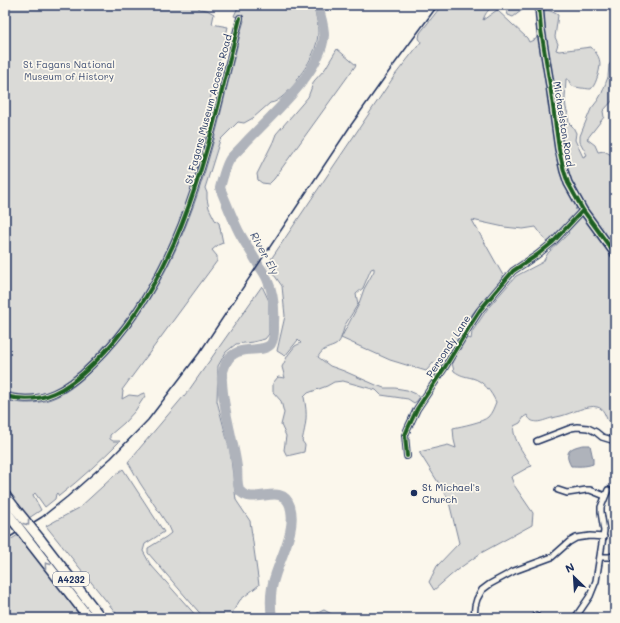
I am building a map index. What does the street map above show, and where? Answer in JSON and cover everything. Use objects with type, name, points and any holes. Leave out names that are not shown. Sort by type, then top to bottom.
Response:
[{"type":"highway","name":"A4232","points":[[5,495],[101,618]]},
{"type":"highway","name":"A4232","points":[[5,510],[89,618]]},
{"type":"street","name":"Michaelston Road","points":[[539,5],[541,30],[564,171],[568,183],[583,210],[615,254]]},
{"type":"street","name":"St Fagans Museum Access Road","points":[[5,396],[22,399],[38,398],[52,394],[73,382],[112,344],[145,299],[155,282],[182,226],[195,188],[207,150],[240,18]]},
{"type":"street","name":"Persondy Lane","points":[[407,456],[405,435],[414,415],[480,310],[513,271],[553,242],[583,210]]},
{"type":"street","points":[[537,441],[571,428],[583,427],[592,430],[602,437],[615,441]]},
{"type":"street","points":[[558,490],[567,493],[586,490],[605,496]]},
{"type":"street","points":[[575,618],[593,589],[598,574],[604,537],[601,507],[608,490]]},
{"type":"street","points":[[474,618],[477,599],[482,590],[490,584],[514,571],[548,559],[576,538],[586,536],[604,537]]},
{"type":"street","points":[[600,557],[615,555]]},
{"type":"green space","name":"St Fagans National Museum of History","points":[[5,5],[199,5],[199,9],[207,10],[214,14],[212,24],[228,27],[203,128],[204,147],[181,216],[172,240],[161,262],[136,305],[106,345],[74,376],[58,387],[42,394],[31,395],[20,395],[5,391]]},
{"type":"green space","points":[[239,5],[313,5],[318,29],[315,49],[305,69],[296,80],[297,82],[284,95],[277,101],[270,103],[253,118],[244,123],[238,122],[220,140],[205,188],[209,208],[215,220],[219,223],[223,243],[212,250],[217,256],[217,261],[122,390],[122,399],[129,395],[138,396],[145,393],[145,396],[135,411],[110,435],[110,439],[113,441],[120,441],[67,490],[59,496],[57,493],[55,499],[45,507],[35,493],[33,495],[41,510],[29,518],[5,486],[5,400],[20,403],[33,403],[57,397],[68,391],[88,374],[121,339],[159,283],[188,221],[209,157],[244,21],[243,19],[234,16]]},
{"type":"green space","points":[[442,5],[529,5],[513,17],[508,15],[506,8],[498,6],[489,10],[483,20],[497,10],[527,38],[529,42],[536,39],[538,33],[536,26],[537,15],[548,10],[558,15],[555,37],[558,44],[556,50],[559,51],[591,47],[600,63],[598,75],[591,89],[573,86],[570,84],[568,79],[566,79],[565,99],[569,123],[576,133],[575,140],[583,157],[587,155],[580,142],[580,136],[591,109],[602,93],[608,77],[609,65],[615,58],[615,98],[603,111],[604,117],[587,139],[595,145],[598,152],[604,151],[615,157],[615,427],[608,421],[601,409],[594,406],[538,422],[532,421],[527,415],[520,423],[514,426],[517,441],[532,466],[511,477],[514,485],[533,513],[532,525],[481,553],[457,570],[434,590],[429,582],[437,566],[459,543],[448,498],[419,452],[448,445],[456,448],[453,428],[482,421],[491,414],[496,402],[484,384],[476,379],[461,375],[454,371],[449,351],[441,364],[434,362],[426,371],[390,360],[341,338],[336,345],[323,351],[318,357],[330,366],[376,385],[384,388],[407,390],[416,394],[419,398],[414,403],[408,399],[381,395],[376,390],[343,381],[334,382],[308,393],[304,397],[306,415],[302,441],[305,445],[304,452],[287,456],[284,450],[286,436],[281,425],[284,413],[281,401],[273,392],[273,383],[278,377],[285,378],[282,367],[288,355],[295,346],[301,343],[298,340],[285,356],[277,351],[285,316],[282,286],[267,265],[395,75],[421,42],[419,38],[420,33]],"holes":[[[568,182],[592,219],[575,209],[577,208],[572,198],[573,197]],[[472,220],[504,227],[523,229],[536,227],[548,244],[563,227],[567,230],[569,233],[548,253],[543,262],[516,276],[488,308],[472,332],[471,339],[461,335],[473,313],[505,279]],[[374,268],[358,306],[341,338],[345,325],[358,304],[356,294],[363,288],[371,269]]]},
{"type":"green space","points":[[337,49],[356,65],[274,179],[269,184],[262,183],[258,180],[257,174],[276,134],[308,97],[314,81],[325,69]]},
{"type":"green space","points":[[262,286],[269,301],[269,334],[265,339],[236,344],[226,352],[218,366],[217,401],[230,451],[236,500],[250,521],[259,585],[240,600],[229,618],[204,618],[148,553],[148,548],[171,533],[167,524],[128,462],[189,390]]},
{"type":"green space","points":[[123,469],[164,532],[145,544],[143,551],[150,564],[198,618],[120,618],[46,526],[79,508]]},
{"type":"green space","points":[[18,535],[82,618],[5,618],[5,543]]},
{"type":"green space","points":[[324,610],[339,618],[310,618],[311,616]]},
{"type":"shaded area","points":[[590,445],[593,464],[571,466],[568,457],[569,451],[575,447]]},
{"type":"waterway","name":"River Ely","points":[[272,618],[272,586],[290,533],[292,515],[290,506],[286,499],[281,495],[274,494],[252,497],[240,491],[235,456],[224,403],[222,379],[225,365],[230,357],[242,351],[262,349],[271,344],[274,334],[273,300],[271,289],[266,277],[239,232],[220,188],[230,159],[294,92],[314,63],[321,49],[324,35],[323,23],[318,5]]},
{"type":"railway","points":[[5,540],[42,517],[67,497],[111,458],[148,420],[200,352],[351,125],[438,5]]},
{"type":"cycle path","points":[[539,5],[541,30],[559,149],[564,171],[568,183],[583,210],[615,254]]},
{"type":"cycle path","points":[[5,396],[19,399],[43,397],[64,388],[74,381],[93,364],[125,328],[151,288],[173,246],[190,202],[205,156],[240,18]]},
{"type":"cycle path","points":[[407,456],[405,435],[417,409],[480,310],[513,271],[553,242],[583,210]]},
{"type":"place","name":"St Michael's Church","points":[[414,493]]}]
